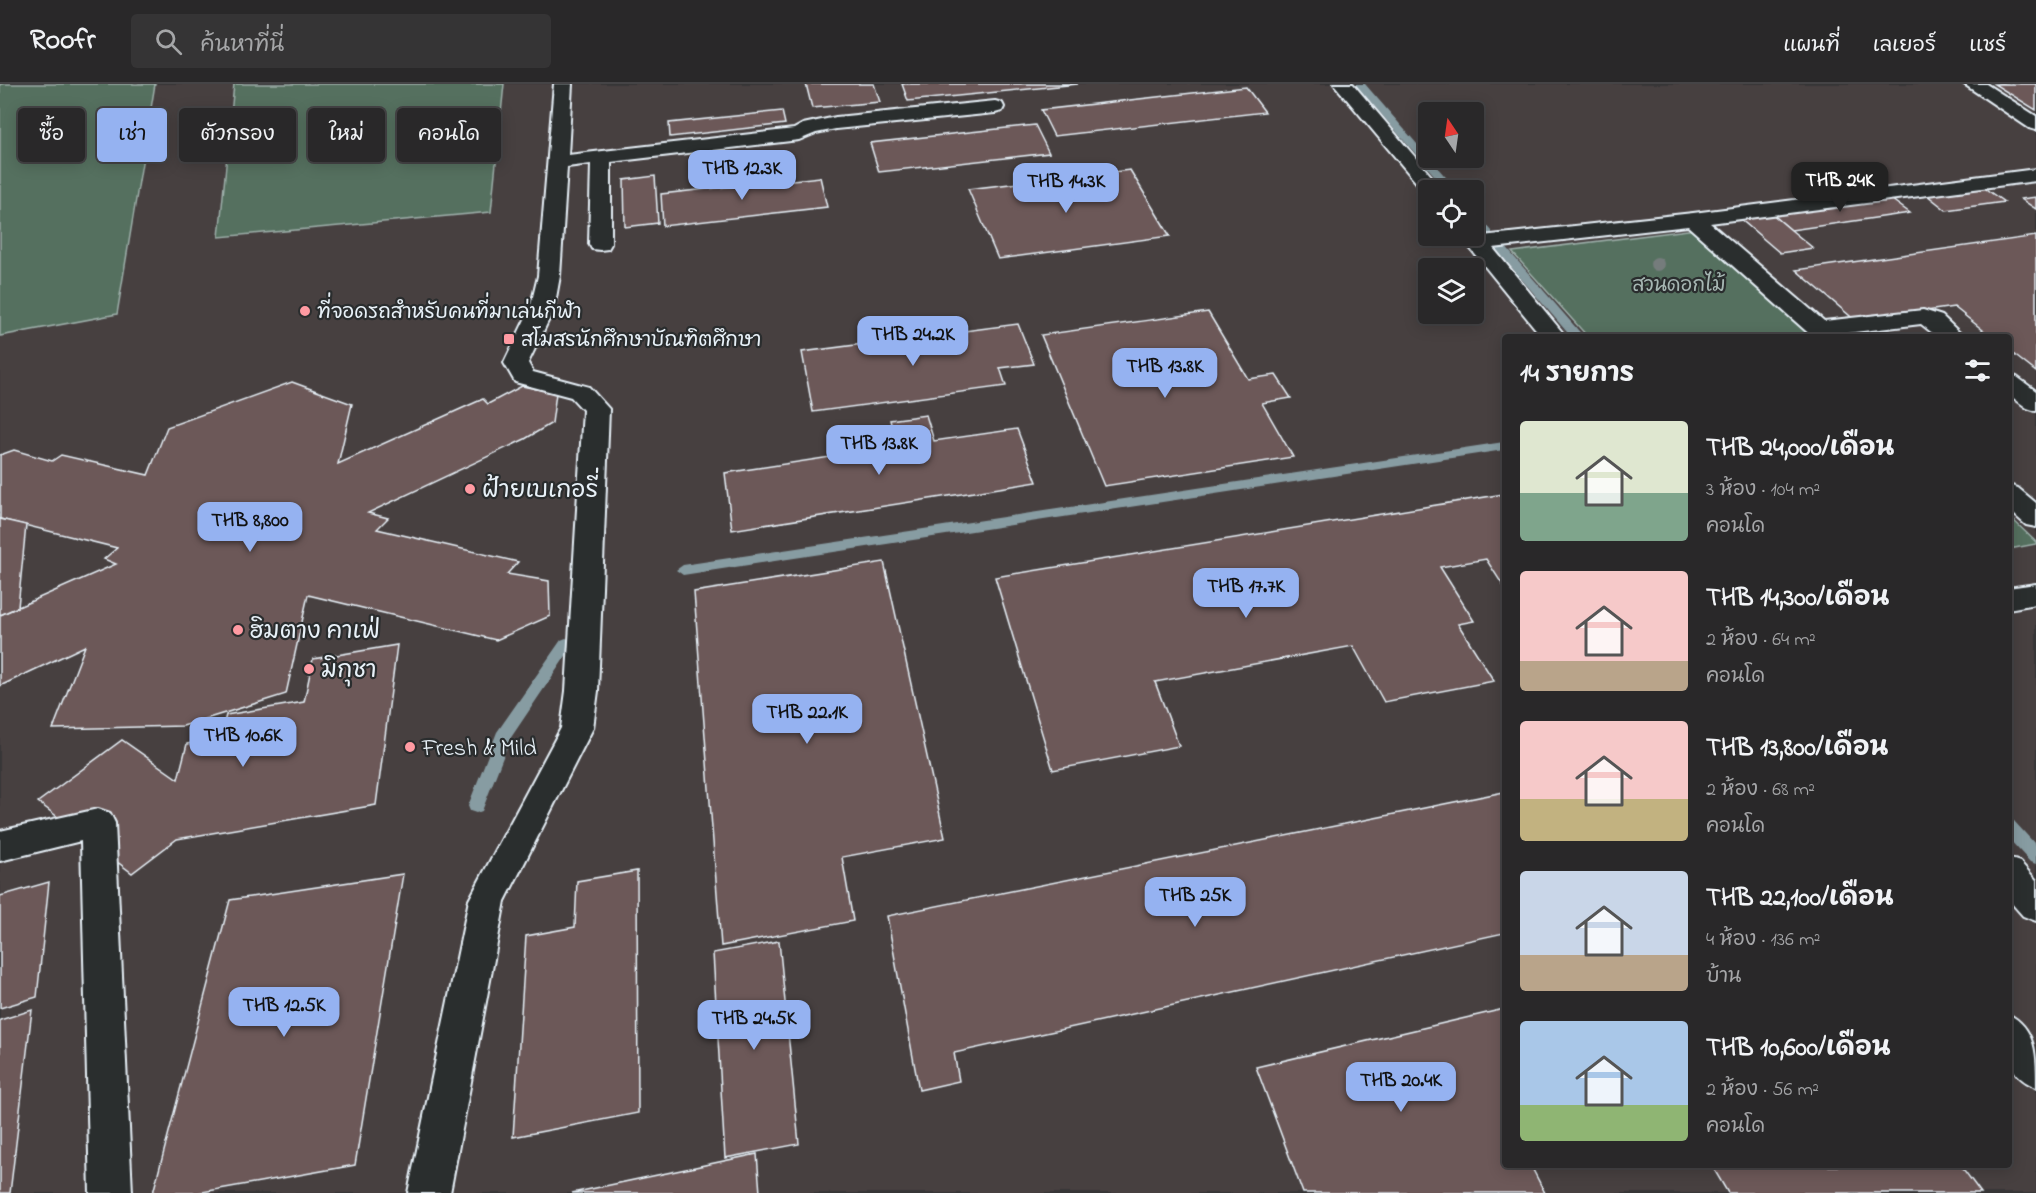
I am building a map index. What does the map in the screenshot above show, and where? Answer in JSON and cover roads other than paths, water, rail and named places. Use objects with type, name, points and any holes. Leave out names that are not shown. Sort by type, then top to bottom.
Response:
[{"type":"lane","points":[[429,1193],[487,900],[577,728],[582,692],[596,409],[579,392],[524,377],[516,363],[543,309],[549,276],[563,84]]},
{"type":"lane","points":[[1342,84],[1423,180]]},
{"type":"lane","points":[[1973,84],[2036,124]]},
{"type":"lane","points":[[557,162],[799,134],[810,128],[836,123],[995,107]]},
{"type":"lane","points":[[600,244],[601,157]]},
{"type":"lane","points":[[1484,237],[1693,219],[2036,175]]},
{"type":"lane","points":[[1693,219],[1824,333],[1923,317],[1934,321],[1949,334]]},
{"type":"lane","points":[[1479,246],[1532,308]]},
{"type":"lane","points":[[2012,385],[2036,404]]},
{"type":"lane","points":[[2012,497],[2036,518]]},
{"type":"lane","points":[[2012,598],[2036,594]]},
{"type":"lane","points":[[0,846],[98,823],[111,1193]]},
{"type":"lane","points":[[2012,872],[2036,899]]},
{"type":"lane","points":[[2012,878],[2036,905]]},
{"type":"lane","points":[[2012,1037],[2036,1068]]},
{"type":"waterway","points":[[1360,84],[1443,180]]},
{"type":"waterway","points":[[1484,228],[1488,233]]},
{"type":"waterway","points":[[1499,246],[1576,334]]},
{"type":"waterway","points":[[683,570],[1502,446]]},
{"type":"waterway","points":[[476,806],[503,737],[566,644]]},
{"type":"waterway","points":[[2012,830],[2036,857]]},
{"type":"place","name":"ที่จอดรถสำหรับคนที่มาเล่นกีฬา","points":[[305,311]]},
{"type":"place","name":"สโมสรนักศึกษาบัณฑิตศึกษา","points":[[509,339]]},
{"type":"place","name":"ฝ้ายเบเกอรี่","points":[[470,489]]},
{"type":"place","name":"ฮิมตาง คาเฟ่","points":[[238,630]]},
{"type":"place","name":"มิกุชา","points":[[309,669]]},
{"type":"place","name":"Fresh & Mild","points":[[410,747]]},
{"type":"park label","name":"สวนดอกไม้","points":[[1679,284]]}]
